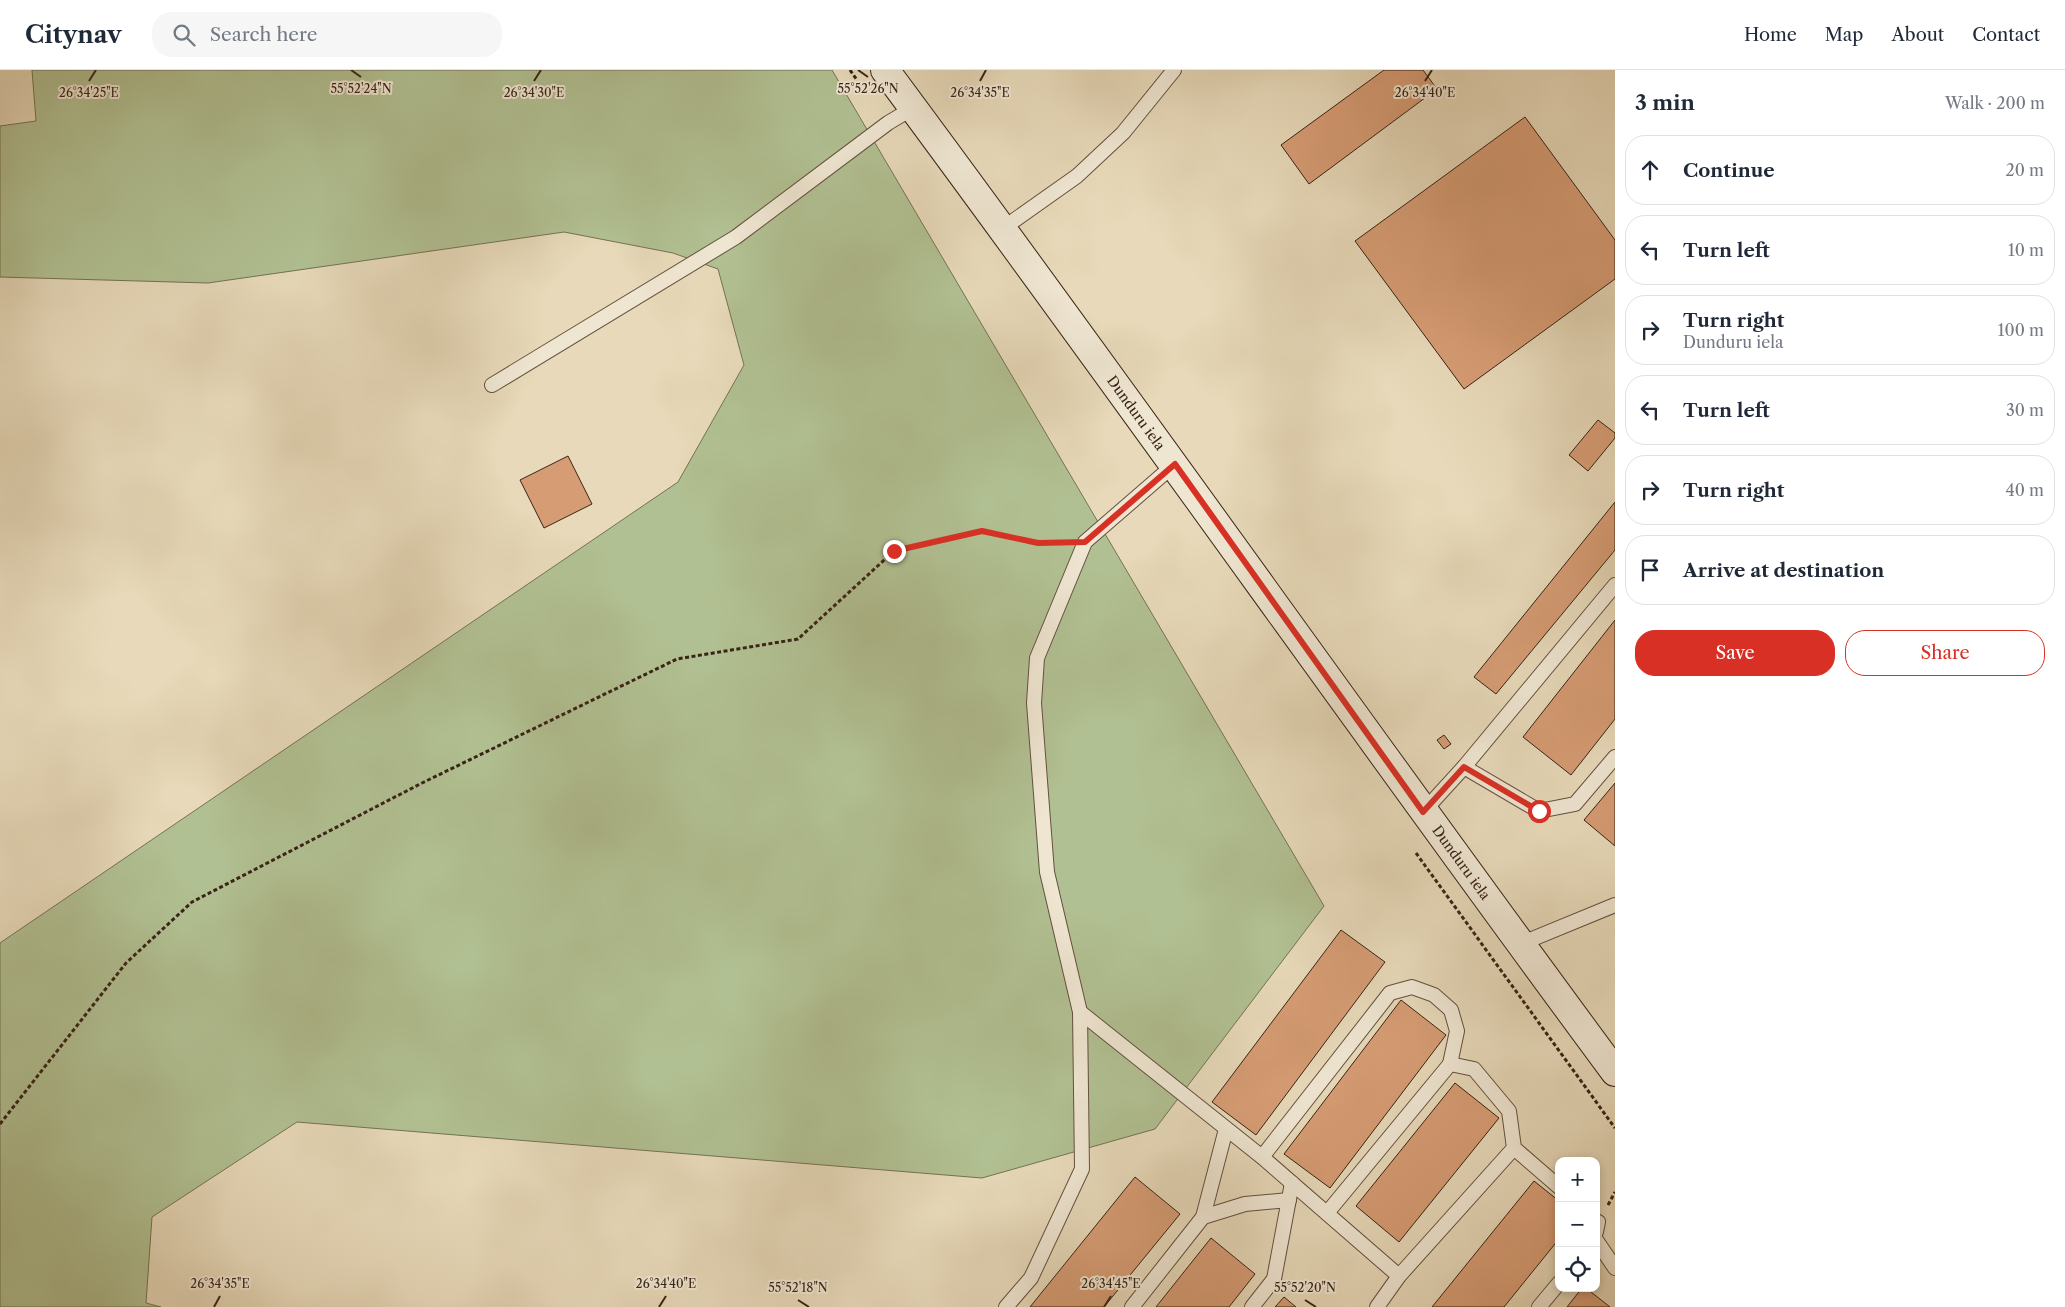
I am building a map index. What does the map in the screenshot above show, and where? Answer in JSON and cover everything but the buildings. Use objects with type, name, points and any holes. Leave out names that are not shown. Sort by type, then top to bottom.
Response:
[{"type":"street","name":"Dunduru iela","points":[[884,70],[1175,464],[1423,812],[1615,1072]]},
{"type":"lane","points":[[1002,229],[1077,176],[1123,133],[1174,70]]},
{"type":"lane","points":[[492,385],[736,237],[888,123],[913,108]]},
{"type":"lane","points":[[1006,1307],[1031,1278],[1082,1169],[1080,1012],[1047,872],[1034,703],[1037,658],[1085,542],[1175,464]]},
{"type":"lane","points":[[1423,812],[1464,767],[1615,585]]},
{"type":"lane","points":[[1464,767],[1539,811],[1576,804],[1615,757]]},
{"type":"lane","points":[[1520,944],[1615,905]]},
{"type":"lane","points":[[1262,1157],[1390,993],[1412,987],[1434,995],[1451,1010],[1457,1031],[1450,1064],[1328,1213]]},
{"type":"lane","points":[[1080,1012],[1262,1157],[1399,1276]]},
{"type":"lane","points":[[1450,1064],[1474,1069],[1509,1111],[1514,1148],[1555,1184]]},
{"type":"lane","points":[[1132,1307],[1203,1217],[1226,1130]]},
{"type":"lane","points":[[1377,1307],[1399,1276],[1514,1148]]},
{"type":"lane","points":[[1252,1307],[1274,1279],[1292,1183]]},
{"type":"lane","points":[[1203,1217],[1245,1204],[1289,1200]]},
{"type":"lane","points":[[1600,1246],[1615,1268]]},
{"type":"lane","points":[[1539,1307],[1555,1288]]},
{"type":"path","points":[[0,1124],[126,963],[192,902],[422,782],[677,659],[798,639],[894,551],[982,531],[1038,543],[1085,542]]},
{"type":"green space","points":[[32,70],[832,70],[1324,906],[1155,1129],[982,1178],[297,1122],[152,1217],[146,1303],[161,1307],[0,1307],[0,943],[678,482],[744,365],[718,269],[673,253],[564,232],[208,283],[0,277],[0,126],[36,121]]},
{"type":"route","points":[[894,551],[982,531],[1038,543],[1085,542],[1175,464],[1423,812],[1464,767],[1539,811]]}]
